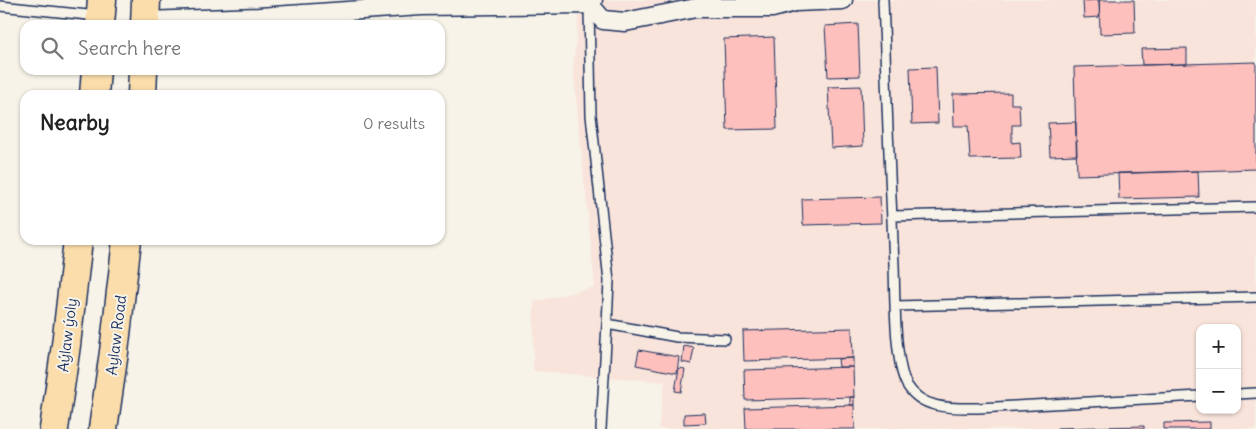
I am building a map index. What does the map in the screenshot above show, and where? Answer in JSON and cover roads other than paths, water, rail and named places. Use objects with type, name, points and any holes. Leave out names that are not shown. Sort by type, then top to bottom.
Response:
[{"type":"highway","points":[[94,90],[96,75]]},
{"type":"highway","points":[[142,90],[143,75]]},
{"type":"highway","name":"Aýlaw ýoly","points":[[54,429],[77,245]]},
{"type":"highway","name":"Aylaw Road","points":[[103,429],[126,245]]},
{"type":"street","points":[[145,15],[259,18],[421,6],[591,1],[603,20],[625,22],[696,8],[772,8],[793,1],[843,0]]},
{"type":"lane","points":[[883,0],[900,369],[907,384],[917,397],[930,404],[953,408],[978,408],[1196,396]]},
{"type":"lane","points":[[591,1],[590,114],[609,281],[602,429]]},
{"type":"lane","points":[[0,6],[101,14]]},
{"type":"lane","points":[[892,216],[1256,207]]},
{"type":"lane","points":[[896,306],[1256,296]]},
{"type":"lane","points":[[607,324],[677,337],[725,338]]},
{"type":"lane","points":[[1241,394],[1256,393]]}]
